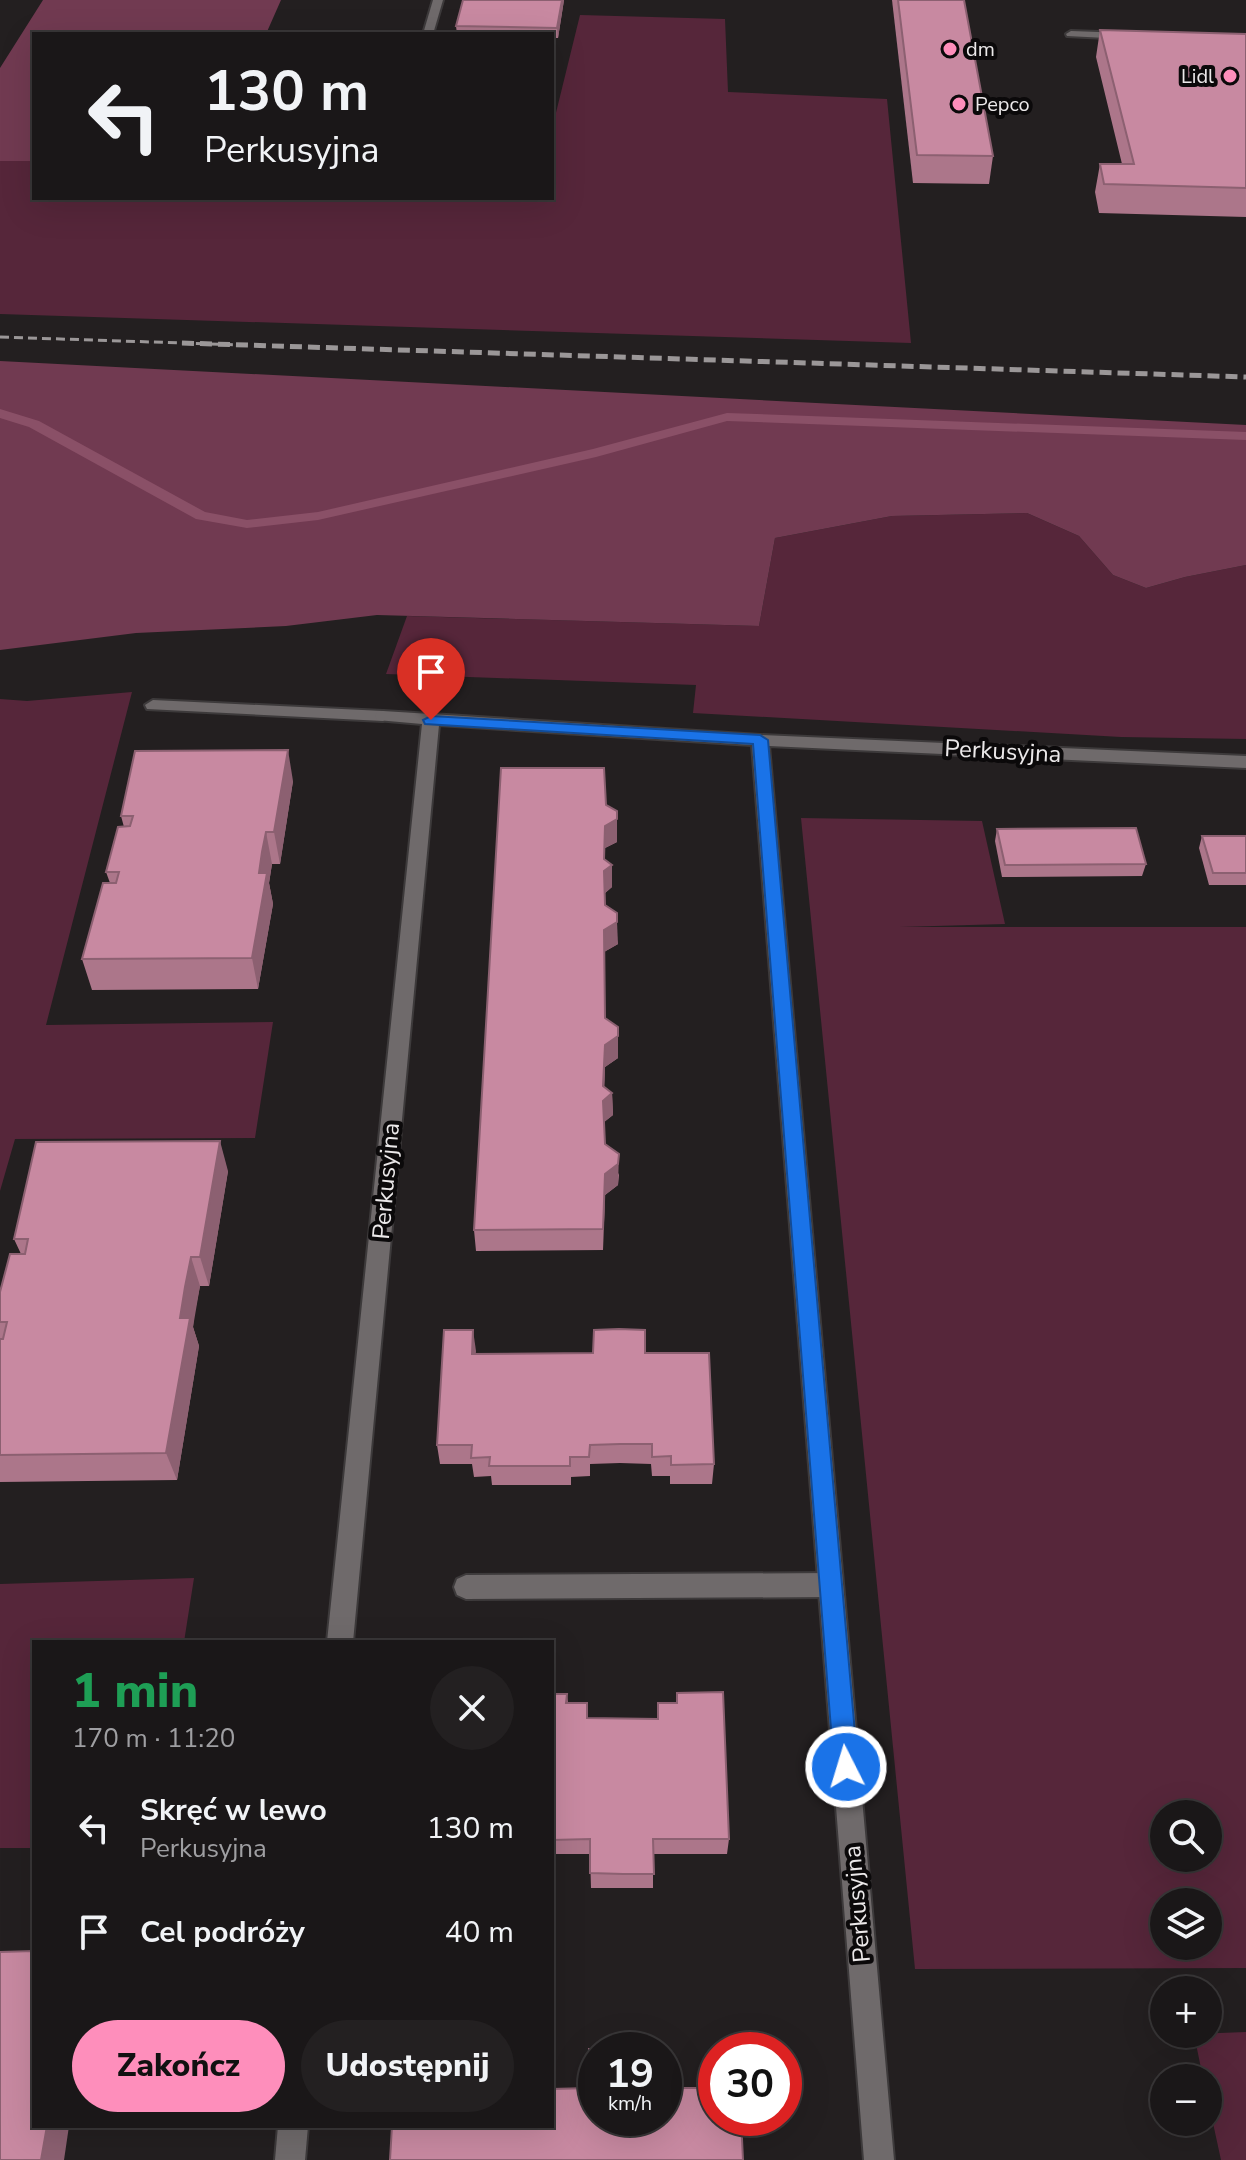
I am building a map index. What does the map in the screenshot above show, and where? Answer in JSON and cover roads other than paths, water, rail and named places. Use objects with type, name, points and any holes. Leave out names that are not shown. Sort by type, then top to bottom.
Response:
[{"type":"street","points":[[429,32],[438,0]]},
{"type":"street","points":[[1071,34],[1134,36]]},
{"type":"street","name":"Perkusyjna","points":[[153,705],[760,740],[1246,762]]},
{"type":"street","name":"Perkusyjna","points":[[340,1640],[431,720]]},
{"type":"street","name":"Perkusyjna","points":[[760,740],[879,2160]]},
{"type":"street","points":[[466,1587],[831,1585]]},
{"type":"street","points":[[290,2160],[293,2128]]},
{"type":"waterway","points":[[0,413],[34,424],[201,516],[247,524],[318,516],[596,453],[727,417],[1246,436]]},
{"type":"railway","points":[[0,337],[221,344]]},
{"type":"railway","points":[[182,343],[221,344]]},
{"type":"railway","points":[[221,344],[1246,377]]},
{"type":"railway","points":[[221,344],[244,345]]},
{"type":"place","name":"dm","points":[[950,49]]},
{"type":"place","name":"Lidl","points":[[1230,76]]},
{"type":"place","name":"Pepco","points":[[959,104]]}]
